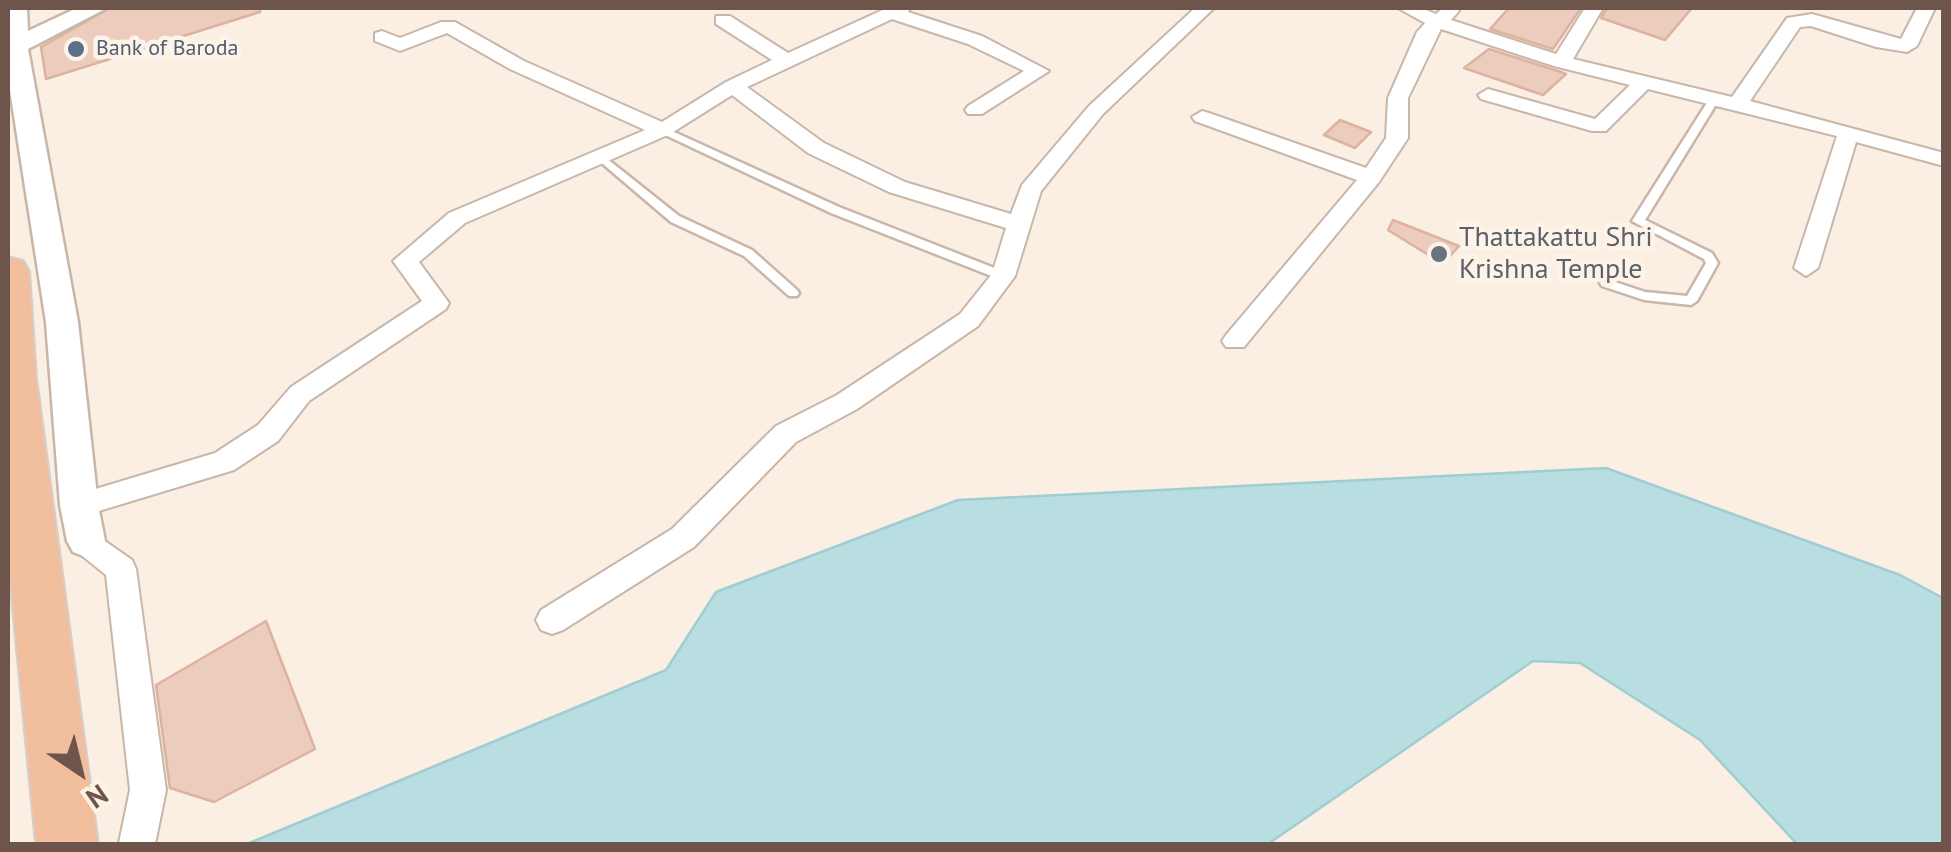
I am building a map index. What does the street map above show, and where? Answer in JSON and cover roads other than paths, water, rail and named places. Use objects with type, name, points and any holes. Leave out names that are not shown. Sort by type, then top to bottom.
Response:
[{"type":"highway","points":[[8,271],[14,378],[65,826]]},
{"type":"street","points":[[16,8],[15,46],[62,322],[79,505],[86,541],[121,568],[148,790],[137,843]]},
{"type":"street","points":[[15,46],[95,8]]},
{"type":"street","points":[[552,620],[683,538],[786,434],[847,402],[969,320],[1003,276],[1030,190],[1096,110],[1204,8]]},
{"type":"street","points":[[1406,8],[1447,15],[1561,62],[1715,98],[1944,160]]},
{"type":"street","points":[[1561,62],[1594,8]]},
{"type":"street","points":[[1738,104],[1794,22],[1812,20],[1893,46],[1907,46],[1926,8]]},
{"type":"street","points":[[79,505],[224,462],[268,432],[300,394],[437,303],[405,260],[457,218],[663,130],[733,86],[897,10],[975,40],[1039,71],[975,110]]},
{"type":"street","points":[[1235,342],[1371,177],[1397,138],[1398,98],[1427,32],[1447,15]]},
{"type":"street","points":[[723,20],[785,60]]},
{"type":"street","points":[[382,37],[400,45],[448,26],[517,65],[663,130]]},
{"type":"street","points":[[1488,95],[1599,127],[1645,82]]},
{"type":"street","points":[[733,86],[816,148],[881,179],[1021,225]]},
{"type":"street","points":[[1202,117],[1371,177]]},
{"type":"street","points":[[1806,268],[1848,134]]},
{"type":"lane","points":[[1606,283],[1644,296],[1692,300],[1712,262],[1708,256],[1638,221],[1715,98]]},
{"type":"lane","points":[[663,130],[835,210],[1003,276]]},
{"type":"lane","points":[[600,157],[675,219],[748,253],[793,293]]},
{"type":"water","points":[[1606,468],[1900,575],[1943,598],[1943,844],[1797,844],[1700,740],[1580,663],[1533,661],[1268,844],[247,844],[666,670],[716,592],[958,500]]},
{"type":"place","name":"Bank of Baroda","points":[[76,49]]},
{"type":"place","name":"Thattakattu Shri Krishna Temple","points":[[1439,254]]}]
